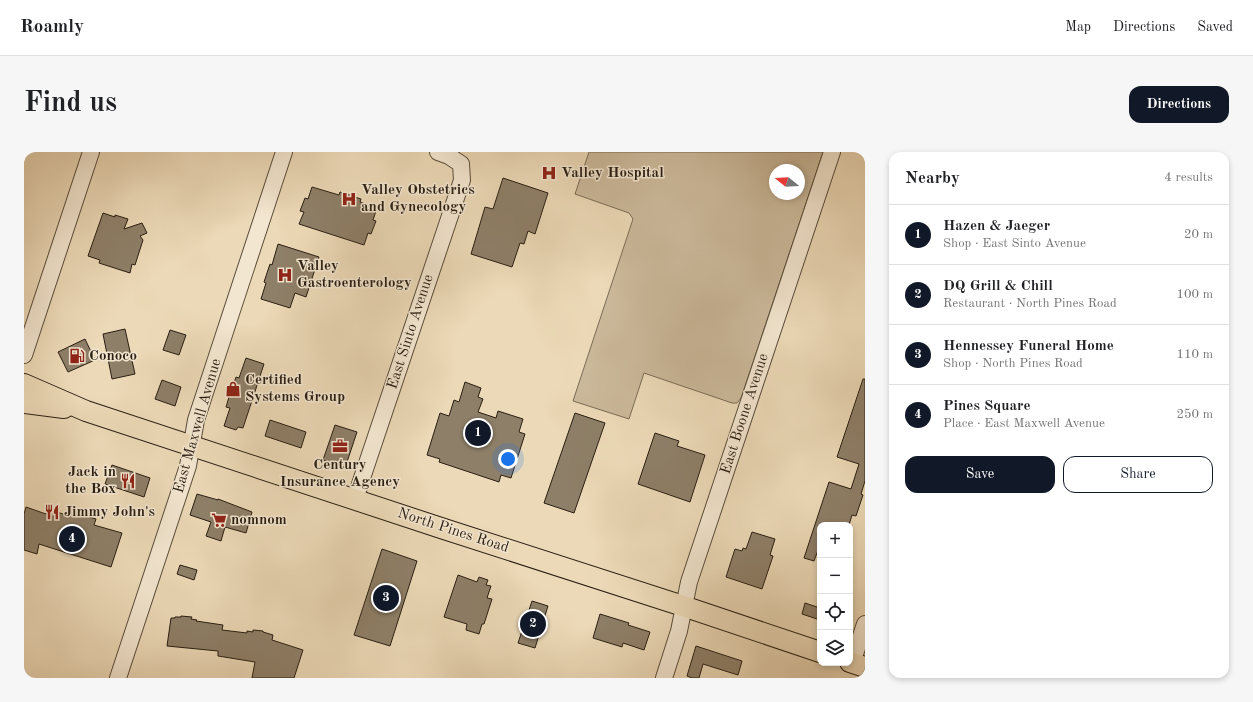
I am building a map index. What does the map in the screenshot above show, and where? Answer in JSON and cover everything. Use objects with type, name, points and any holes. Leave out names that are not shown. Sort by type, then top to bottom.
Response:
[{"type":"main road","name":"North Pines Road","points":[[24,384],[86,411],[684,606],[817,651]]},
{"type":"main road","name":"North Pines Road","points":[[24,403],[86,411]]},
{"type":"street","points":[[24,355],[90,152]]},
{"type":"street","name":"East Maxwell Avenue","points":[[118,678],[184,480],[196,420],[284,152]]},
{"type":"street","name":"East Sinto Avenue","points":[[355,499],[462,180],[461,164],[449,156],[438,152]]},
{"type":"street","name":"East Boone Avenue","points":[[664,678],[679,631],[689,582],[832,152]]},
{"type":"street","points":[[856,664],[865,624]]},
{"type":"shaded area","points":[[589,152],[823,152],[741,398],[737,403],[732,403],[644,373],[629,419],[573,401],[633,219],[629,213],[575,194]]},
{"type":"building","points":[[503,178],[548,193],[535,234],[528,231],[524,244],[520,243],[512,267],[471,254],[485,207],[493,209]]},
{"type":"building","points":[[312,187],[339,195],[340,192],[361,199],[360,202],[377,208],[373,220],[376,221],[371,234],[368,233],[364,245],[299,224],[304,212],[300,211],[305,198],[308,199]]},
{"type":"building","points":[[103,213],[128,219],[124,229],[142,223],[147,233],[140,236],[143,240],[135,265],[132,264],[130,273],[99,263],[100,260],[88,256]]},
{"type":"building","points":[[278,244],[319,257],[306,297],[295,293],[290,308],[261,299],[266,283],[264,282],[270,264],[272,265]]},
{"type":"building","points":[[125,329],[135,374],[112,379],[103,334]]},
{"type":"building","points":[[170,330],[186,335],[179,355],[163,350]]},
{"type":"building","name":"Conoco","points":[[85,339],[95,360],[68,372],[58,352]]},
{"type":"building","points":[[246,358],[264,364],[243,428],[238,427],[236,430],[224,426],[230,408],[226,407],[229,397],[227,396],[236,377],[239,378]]},
{"type":"building","points":[[863,379],[865,379],[865,481],[861,494],[863,495],[856,516],[852,515],[850,522],[817,522],[817,553],[814,561],[804,558],[829,482],[851,489],[859,464],[837,457]]},
{"type":"building","points":[[162,380],[181,387],[175,406],[155,399]]},
{"type":"building","points":[[465,382],[481,388],[478,397],[483,399],[478,412],[496,418],[498,411],[523,419],[519,432],[525,434],[511,478],[501,475],[499,482],[439,462],[440,459],[427,455],[440,413],[449,416],[454,400],[459,402]]},
{"type":"building","points":[[575,413],[605,423],[574,513],[544,503]]},
{"type":"building","points":[[270,420],[306,432],[301,448],[265,436]]},
{"type":"building","points":[[335,425],[357,432],[345,468],[323,460]]},
{"type":"building","points":[[655,433],[679,441],[677,446],[705,455],[690,502],[638,484]]},
{"type":"building","name":"Jack in the Box","points":[[112,465],[150,478],[144,497],[105,484]]},
{"type":"building","name":"nomnom","points":[[197,494],[218,499],[252,512],[246,533],[225,527],[221,541],[206,536],[211,522],[190,515]]},
{"type":"building","points":[[26,507],[46,514],[48,509],[69,516],[70,511],[96,519],[94,525],[122,533],[111,567],[39,544],[37,554],[24,550],[24,514]]},
{"type":"building","points":[[752,532],[775,539],[770,555],[773,556],[762,589],[726,577],[735,549],[742,551],[743,548],[746,549]]},
{"type":"building","points":[[382,549],[417,561],[390,646],[354,635]]},
{"type":"building","points":[[180,565],[197,570],[194,580],[177,574]]},
{"type":"building","points":[[458,575],[477,582],[479,577],[488,580],[486,585],[491,586],[487,598],[492,599],[484,624],[482,624],[479,634],[466,630],[467,624],[444,617]]},
{"type":"building","points":[[532,601],[548,606],[535,648],[518,643]]},
{"type":"building","points":[[805,603],[817,607],[817,619],[802,614]]},
{"type":"building","points":[[600,614],[629,623],[628,625],[650,632],[644,650],[623,643],[622,647],[593,638]]},
{"type":"building","points":[[181,616],[192,617],[191,619],[197,620],[196,621],[223,625],[222,630],[247,633],[247,631],[253,632],[253,630],[263,631],[273,635],[272,640],[303,650],[294,678],[252,678],[255,662],[218,656],[218,651],[167,646],[171,618]]},
{"type":"building","points":[[696,646],[742,661],[738,675],[703,664],[699,678],[687,676]]},
{"type":"place","name":"Valley Hospital","points":[[549,173]]},
{"type":"place","name":"Valley Obstetrics and Gynecology","points":[[349,199]]},
{"type":"place","name":"Valley Gastroenterology","points":[[285,275]]},
{"type":"place","name":"Conoco","points":[[77,356]]},
{"type":"place","name":"Certified Systems Group","points":[[233,389]]},
{"type":"place","name":"Hazen & Jaeger","points":[[478,433]]},
{"type":"place","name":"Century Insurance Agency","points":[[340,446]]},
{"type":"place","name":"Jack in the Box","points":[[128,481]]},
{"type":"place","name":"Jimmy John's","points":[[52,512]]},
{"type":"place","name":"nomnom","points":[[219,520]]},
{"type":"place","name":"Pines Square","points":[[72,539]]},
{"type":"place","name":"Hennessey Funeral Home","points":[[386,598]]},
{"type":"place","name":"DQ Grill & Chill","points":[[533,624]]}]
